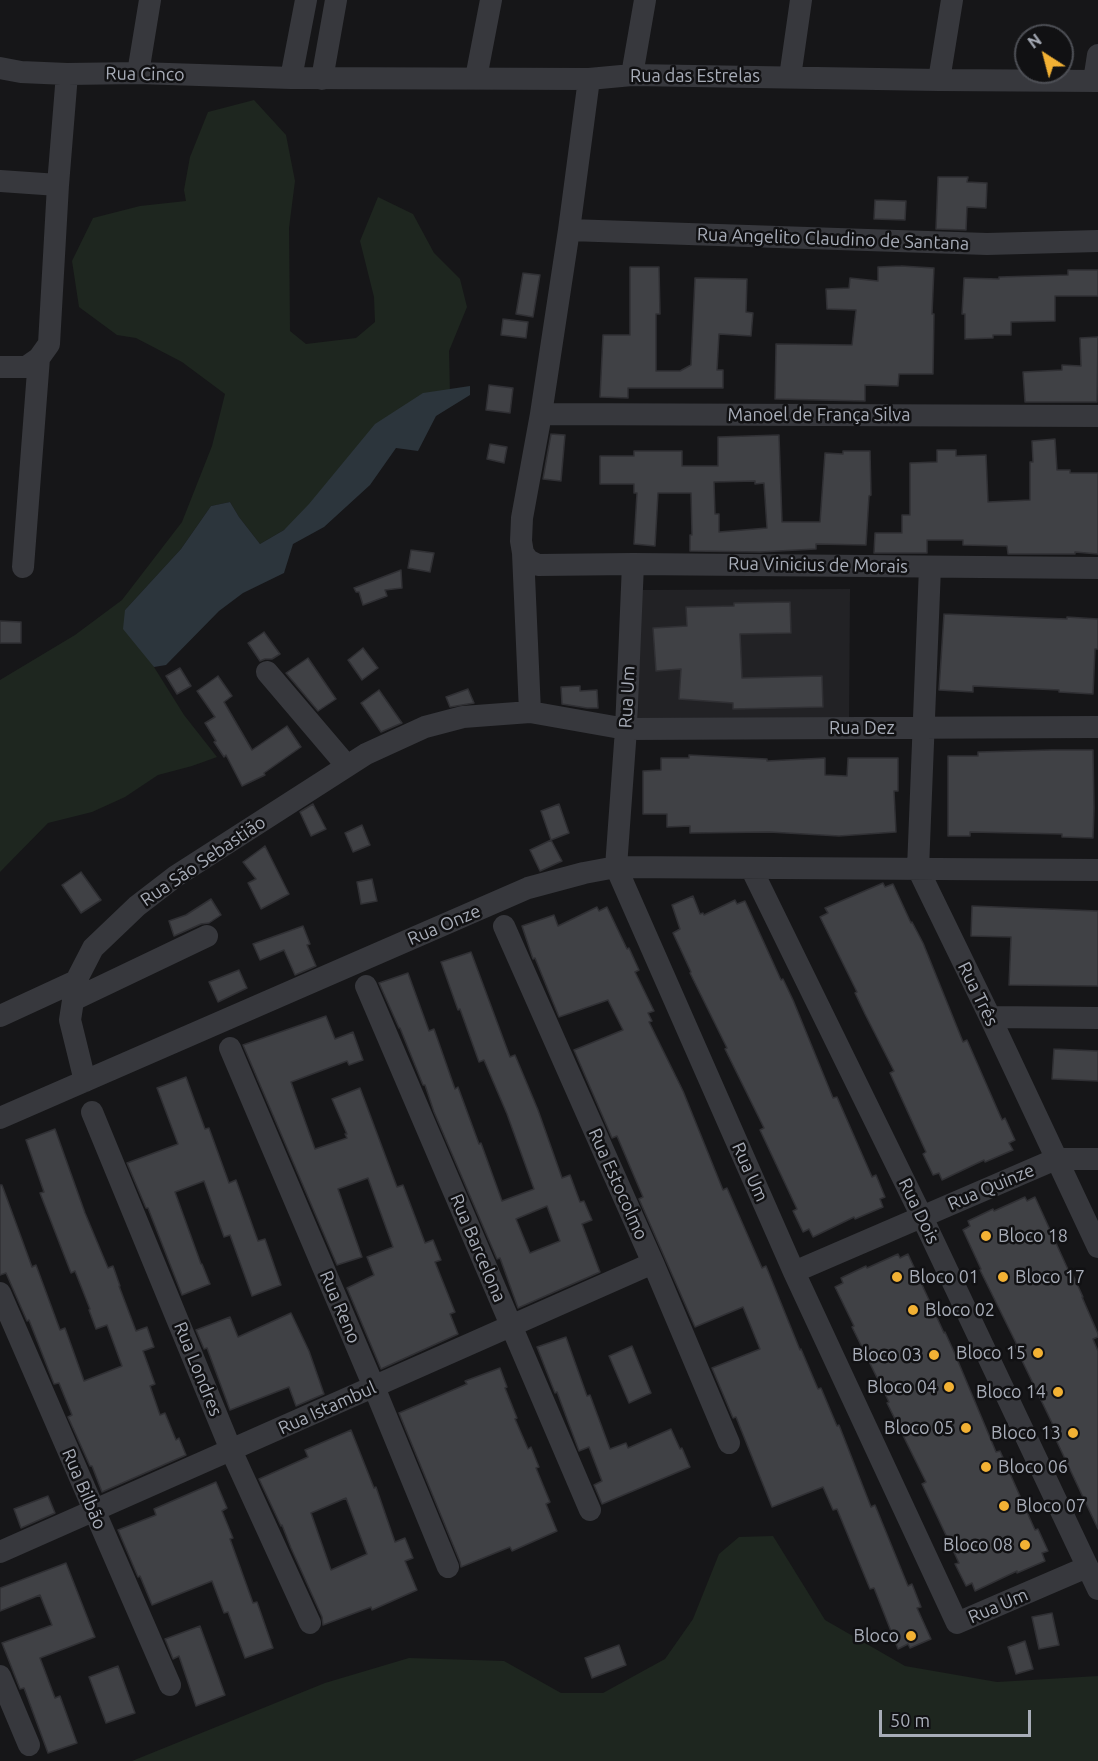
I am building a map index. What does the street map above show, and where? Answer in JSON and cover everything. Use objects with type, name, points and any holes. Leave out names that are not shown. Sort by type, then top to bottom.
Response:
[{"type":"street","points":[[138,73],[150,0]]},
{"type":"street","points":[[291,78],[306,0]]},
{"type":"street","points":[[322,79],[336,0]]},
{"type":"street","points":[[476,78],[491,0]]},
{"type":"street","points":[[632,75],[645,0]]},
{"type":"street","points":[[790,77],[801,0]]},
{"type":"street","points":[[939,80],[952,0]]},
{"type":"street","points":[[1096,81],[1098,55]]},
{"type":"street","name":"Rua Cinco","points":[[0,68],[21,72],[67,74],[138,73],[291,78]]},
{"type":"street","points":[[0,367],[26,367],[39,358],[49,344],[67,74]]},
{"type":"street","name":"Rua das Estrelas","points":[[291,78],[590,79],[632,75],[1096,81]]},
{"type":"street","points":[[530,712],[530,559],[521,541],[522,518],[541,414],[590,79]]},
{"type":"street","points":[[0,181],[58,185]]},
{"type":"street","name":"Rua Angelito Claudino de Santana","points":[[569,230],[987,244],[1098,242]]},
{"type":"street","points":[[23,567],[39,358]]},
{"type":"street","name":"Manoel de França Silva","points":[[541,414],[1098,416]]},
{"type":"street","name":"Rua Vinicius de Morais","points":[[530,559],[633,564],[1098,568]]},
{"type":"street","name":"Rua Um","points":[[633,564],[626,729],[616,867],[794,1272],[957,1623],[1087,1567]]},
{"type":"street","name":"Rua Três","points":[[930,567],[918,869],[1098,1247]]},
{"type":"street","points":[[267,672],[347,766]]},
{"type":"street","name":"Rua São Sebastião","points":[[85,1081],[70,1020],[74,990],[93,948],[137,906],[176,876],[366,754],[425,727],[463,717],[530,712],[626,729]]},
{"type":"street","name":"Rua Dez","points":[[626,729],[1098,727]]},
{"type":"street","name":"Rua Onze","points":[[0,1118],[528,888],[584,873],[616,867],[1098,870]]},
{"type":"street","name":"Rua Dois","points":[[752,868],[922,1217],[1098,1589]]},
{"type":"street","name":"Rua Estocolmo","points":[[504,927],[653,1263],[729,1443]]},
{"type":"street","points":[[0,1016],[74,990],[207,936]]},
{"type":"street","name":"Rua Barcelona","points":[[366,986],[590,1510]]},
{"type":"street","points":[[990,1017],[1098,1018]]},
{"type":"street","name":"Rua Reno","points":[[230,1048],[448,1567]]},
{"type":"street","name":"Rua Londres","points":[[92,1113],[231,1450],[310,1623]]},
{"type":"street","points":[[1056,1159],[1098,1159]]},
{"type":"street","name":"Rua Quinze","points":[[794,1272],[1056,1159]]},
{"type":"street","name":"Rua Istambul","points":[[0,1552],[653,1263]]},
{"type":"street","name":"Rua Bilbão","points":[[0,1293],[170,1685]]},
{"type":"street","points":[[0,1676],[29,1745]]},
{"type":"shaded area","points":[[254,100],[286,135],[295,181],[289,228],[290,331],[306,344],[356,338],[375,322],[374,297],[360,241],[378,197],[413,214],[434,253],[460,279],[467,307],[449,351],[450,394],[284,530],[260,544],[230,502],[211,506],[181,549],[125,610],[154,667],[184,715],[217,757],[158,775],[125,797],[92,812],[48,823],[0,872],[0,680],[75,635],[122,600],[182,522],[212,446],[225,394],[182,362],[136,338],[117,335],[79,307],[72,261],[93,218],[140,206],[186,201],[184,190],[190,157],[208,112]]},
{"type":"shaded area","points":[[470,386],[470,395],[436,416],[418,451],[396,448],[370,485],[324,527],[293,544],[284,573],[243,593],[219,611],[166,665],[154,667],[123,629],[125,610],[181,549],[211,506],[230,502],[260,544],[284,530],[309,504],[375,424],[423,393]]},
{"type":"shaded area","points":[[850,589],[849,724],[638,724],[639,590]]},
{"type":"shaded area","points":[[773,1536],[825,1620],[905,1666],[997,1682],[1098,1676],[1098,1761],[132,1761],[325,1683],[409,1658],[504,1661],[561,1693],[603,1693],[665,1659],[693,1619],[719,1554],[739,1537]]},
{"type":"building","points":[[938,177],[968,177],[967,182],[987,183],[986,208],[967,207],[966,230],[936,229]]},
{"type":"building","points":[[875,200],[906,201],[905,220],[874,219]]},
{"type":"building","points":[[630,267],[659,267],[660,314],[656,314],[656,371],[680,371],[691,365],[695,278],[747,279],[746,312],[753,313],[751,336],[719,334],[717,370],[723,370],[723,388],[628,388],[628,398],[600,397],[603,335],[630,335]]},
{"type":"building","points":[[878,267],[934,268],[933,374],[899,374],[898,386],[865,385],[865,401],[775,399],[776,344],[852,345],[856,310],[827,309],[826,289],[849,288],[850,278],[878,281]]},
{"type":"building","points":[[1068,270],[1098,270],[1098,296],[1055,296],[1055,321],[1011,322],[1011,335],[965,339],[965,314],[962,314],[964,278],[999,279],[999,277],[1068,275]]},
{"type":"building","points":[[523,273],[540,275],[533,317],[516,314]]},
{"type":"building","points":[[503,319],[528,322],[526,338],[501,335]]},
{"type":"building","points":[[1098,337],[1097,402],[1025,402],[1023,372],[1062,370],[1062,365],[1081,366],[1080,338]]},
{"type":"building","points":[[489,385],[513,388],[510,413],[486,410]]},
{"type":"building","points":[[551,434],[565,435],[561,481],[543,479]]},
{"type":"building","points":[[779,435],[782,522],[820,522],[825,453],[870,451],[871,495],[869,496],[866,545],[816,544],[816,549],[760,552],[690,551],[691,493],[658,493],[655,546],[634,544],[637,493],[634,493],[634,484],[600,484],[600,456],[634,456],[634,451],[682,451],[682,466],[718,466],[718,437]],"holes":[[[755,481],[755,484],[764,483],[767,528],[719,532],[719,514],[715,514],[714,482]]]},
{"type":"building","points":[[1055,439],[1057,470],[1070,470],[1070,473],[1098,473],[1098,554],[1075,552],[1075,554],[1008,554],[1007,546],[963,545],[963,540],[927,540],[927,553],[874,553],[875,533],[902,533],[902,515],[910,515],[910,463],[937,462],[937,450],[956,450],[956,456],[986,455],[988,502],[1030,500],[1032,441]]},
{"type":"building","points":[[490,444],[507,447],[504,463],[487,459]]},
{"type":"building","points":[[411,550],[434,553],[430,572],[408,568]]},
{"type":"building","points":[[401,570],[402,588],[385,590],[387,596],[363,605],[359,592],[356,592],[354,588]]},
{"type":"building","points":[[790,602],[791,633],[740,634],[742,678],[822,676],[823,707],[733,709],[733,703],[679,699],[681,669],[656,671],[653,628],[687,626],[686,607]]},
{"type":"building","points":[[944,614],[1098,619],[1098,649],[1095,649],[1093,694],[973,686],[973,692],[939,690]]},
{"type":"building","points":[[0,621],[21,622],[21,643],[0,643]]},
{"type":"building","points":[[264,632],[280,654],[272,659],[260,661],[248,643]]},
{"type":"building","points":[[363,648],[378,668],[362,680],[348,660]]},
{"type":"building","points":[[308,658],[336,699],[318,711],[286,673]]},
{"type":"building","points":[[180,668],[191,686],[177,694],[166,676]]},
{"type":"building","points":[[218,676],[232,696],[224,702],[252,750],[287,726],[301,747],[264,773],[265,775],[242,786],[226,755],[224,757],[214,742],[216,741],[205,723],[215,717],[197,691]]},
{"type":"building","points":[[580,686],[580,691],[597,690],[598,708],[562,704],[561,687]]},
{"type":"building","points":[[468,689],[474,703],[450,707],[446,697]]},
{"type":"building","points":[[379,690],[402,723],[381,732],[361,703]]},
{"type":"building","points":[[1093,750],[1093,838],[1062,837],[1062,834],[970,832],[970,836],[948,836],[948,756],[978,756],[978,752]]},
{"type":"building","points":[[689,755],[767,759],[767,761],[825,758],[825,775],[847,776],[848,758],[898,758],[898,791],[894,791],[896,832],[839,836],[769,832],[690,833],[690,826],[667,827],[667,814],[643,814],[643,771],[661,770],[661,758],[689,758]]},
{"type":"building","points":[[313,804],[326,829],[311,836],[300,812]]},
{"type":"building","points":[[559,804],[569,833],[551,840],[541,811]]},
{"type":"building","points":[[362,825],[370,845],[353,852],[345,833]]},
{"type":"building","points":[[551,840],[562,861],[540,871],[530,850]]},
{"type":"building","points":[[265,846],[289,894],[261,909],[248,883],[256,879],[243,862]]},
{"type":"building","points":[[81,872],[101,900],[81,913],[62,885]]},
{"type":"building","points":[[372,879],[377,901],[361,904],[357,882]]},
{"type":"building","points":[[883,883],[885,887],[893,884],[923,943],[963,1042],[967,1040],[1002,1120],[1005,1118],[1015,1140],[1009,1143],[1013,1150],[985,1162],[984,1160],[942,1180],[939,1173],[933,1175],[923,1154],[926,1152],[890,1073],[894,1071],[820,917],[828,913],[825,908]]},
{"type":"building","points":[[693,896],[700,914],[704,915],[735,900],[737,904],[745,901],[781,980],[783,979],[793,1000],[833,1098],[837,1097],[872,1177],[876,1175],[885,1197],[880,1199],[883,1207],[855,1219],[854,1217],[813,1237],[809,1229],[803,1232],[793,1211],[797,1209],[760,1130],[764,1128],[725,1049],[727,1048],[673,933],[680,929],[672,905]]},
{"type":"building","points":[[211,899],[221,915],[209,923],[201,924],[174,936],[169,921],[186,915]]},
{"type":"building","points":[[972,906],[1098,911],[1098,986],[1009,985],[1011,937],[971,936]]},
{"type":"building","points":[[597,907],[599,911],[607,907],[627,949],[629,948],[639,970],[635,972],[654,1011],[648,1013],[652,1021],[649,1022],[683,1091],[723,1190],[727,1188],[762,1268],[766,1266],[800,1350],[818,1389],[821,1388],[837,1426],[839,1425],[871,1507],[875,1505],[908,1586],[912,1584],[921,1607],[917,1608],[931,1639],[910,1648],[908,1644],[898,1649],[874,1588],[870,1589],[837,1509],[833,1510],[823,1487],[772,1507],[736,1417],[733,1418],[712,1368],[760,1349],[743,1307],[695,1327],[639,1199],[643,1197],[617,1136],[612,1138],[574,1050],[623,1030],[608,1000],[559,1017],[535,958],[533,959],[522,926],[554,915],[558,926]]},
{"type":"building","points":[[303,926],[310,944],[307,945],[316,966],[295,975],[284,950],[260,960],[253,944]]},
{"type":"building","points":[[471,952],[510,1057],[515,1055],[538,1110],[562,1178],[570,1175],[580,1202],[584,1201],[592,1220],[582,1224],[600,1272],[518,1308],[500,1258],[497,1259],[434,1112],[425,1085],[423,1085],[379,983],[408,973],[429,1031],[434,1029],[455,1089],[458,1087],[502,1201],[534,1189],[507,1114],[484,1060],[479,1062],[441,962]],"holes":[[[547,1206],[560,1241],[530,1253],[516,1219]]]},
{"type":"building","points":[[239,970],[247,988],[218,1002],[209,982]]},
{"type":"building","points":[[326,1016],[335,1039],[353,1032],[363,1060],[349,1065],[347,1061],[291,1082],[315,1149],[347,1138],[332,1099],[360,1088],[397,1187],[403,1185],[425,1243],[433,1240],[441,1260],[435,1262],[455,1312],[450,1314],[458,1334],[381,1369],[347,1288],[374,1275],[367,1257],[393,1247],[368,1178],[338,1189],[362,1257],[337,1265],[243,1045]]},
{"type":"building","points":[[1054,1049],[1098,1051],[1098,1081],[1052,1079]]},
{"type":"building","points":[[186,1077],[205,1129],[209,1128],[229,1183],[236,1180],[258,1241],[265,1239],[281,1285],[252,1296],[230,1235],[224,1237],[204,1181],[175,1192],[210,1284],[182,1295],[148,1208],[146,1208],[127,1163],[178,1144],[157,1088]]},
{"type":"building","points":[[55,1129],[85,1213],[108,1268],[113,1266],[136,1331],[147,1327],[154,1347],[143,1351],[155,1384],[150,1386],[160,1415],[165,1413],[176,1440],[179,1438],[186,1455],[102,1492],[68,1417],[72,1415],[59,1383],[54,1384],[29,1320],[27,1321],[6,1273],[0,1275],[0,1185],[2,1185],[32,1267],[36,1265],[60,1330],[65,1328],[84,1381],[122,1366],[107,1325],[96,1329],[75,1271],[71,1273],[40,1193],[44,1192],[26,1140]]},
{"type":"building","points":[[1025,1197],[1027,1201],[1035,1197],[1071,1276],[1073,1275],[1098,1334],[1098,1337],[1093,1339],[1098,1351],[1098,1529],[1050,1427],[1053,1425],[1015,1346],[1017,1345],[963,1230],[970,1226],[968,1221]]},
{"type":"building","points":[[898,1254],[900,1258],[908,1254],[955,1354],[996,1452],[1000,1451],[1035,1530],[1038,1529],[1048,1551],[1042,1553],[1045,1561],[1017,1573],[1017,1571],[975,1591],[972,1583],[966,1586],[955,1564],[959,1563],[922,1484],[926,1482],[887,1403],[889,1402],[835,1287],[843,1283],[841,1278]]},
{"type":"building","points":[[291,1313],[309,1351],[324,1394],[296,1406],[289,1387],[230,1410],[207,1348],[204,1349],[196,1330],[230,1317],[238,1337]]},
{"type":"building","points":[[566,1337],[587,1396],[590,1395],[610,1449],[626,1443],[628,1448],[671,1429],[690,1467],[602,1504],[594,1485],[602,1481],[589,1447],[579,1451],[537,1347]]},
{"type":"building","points":[[632,1346],[651,1393],[629,1403],[609,1356]]},
{"type":"building","points":[[500,1368],[517,1418],[515,1419],[539,1467],[536,1468],[550,1502],[546,1504],[557,1531],[512,1551],[510,1547],[461,1567],[399,1413],[467,1384],[465,1381]]},
{"type":"building","points":[[351,1430],[374,1488],[376,1487],[395,1542],[405,1538],[413,1558],[405,1561],[417,1590],[372,1610],[371,1607],[323,1625],[322,1617],[282,1525],[259,1479],[308,1457],[305,1450]],"holes":[[[346,1498],[367,1554],[331,1570],[311,1513]]]},
{"type":"building","points":[[216,1482],[227,1508],[222,1511],[233,1538],[230,1539],[253,1603],[257,1602],[273,1648],[245,1658],[228,1612],[224,1613],[212,1581],[152,1605],[118,1530],[156,1515],[154,1509]]},
{"type":"building","points":[[48,1496],[55,1513],[21,1528],[14,1509]]},
{"type":"building","points":[[66,1563],[95,1637],[40,1658],[55,1698],[60,1696],[77,1743],[48,1753],[24,1688],[20,1689],[2,1643],[52,1625],[40,1595],[0,1611],[0,1588]]},
{"type":"building","points":[[1052,1613],[1059,1645],[1039,1649],[1032,1617]]},
{"type":"building","points":[[200,1626],[225,1695],[196,1706],[179,1656],[173,1659],[165,1639]]},
{"type":"building","points":[[1025,1641],[1033,1669],[1016,1674],[1008,1647]]},
{"type":"building","points":[[619,1645],[626,1665],[592,1678],[585,1658]]},
{"type":"building","points":[[118,1666],[135,1713],[106,1723],[89,1677]]},
{"type":"place","name":"Bloco 18","points":[[986,1236]]},
{"type":"place","name":"Bloco 01","points":[[897,1277]]},
{"type":"place","name":"Bloco 17","points":[[1003,1277]]},
{"type":"place","name":"Bloco 02","points":[[913,1310]]},
{"type":"place","name":"Bloco 15","points":[[1038,1353]]},
{"type":"place","name":"Bloco 03","points":[[934,1355]]},
{"type":"place","name":"Bloco 04","points":[[949,1387]]},
{"type":"place","name":"Bloco 14","points":[[1058,1392]]},
{"type":"place","name":"Bloco 05","points":[[966,1428]]},
{"type":"place","name":"Bloco 13","points":[[1073,1433]]},
{"type":"place","name":"Bloco 06","points":[[986,1467]]},
{"type":"place","name":"Bloco 07","points":[[1004,1506]]},
{"type":"place","name":"Bloco 08","points":[[1025,1545]]},
{"type":"place","name":"Bloco","points":[[911,1636]]}]
